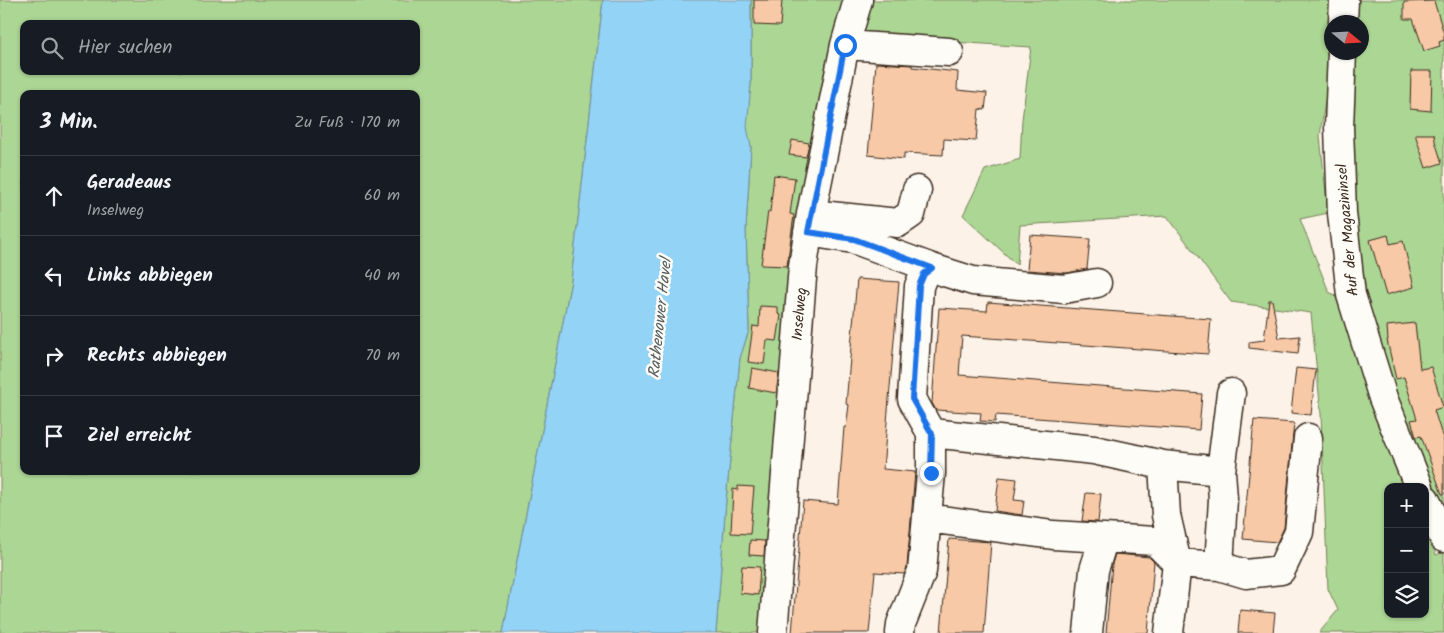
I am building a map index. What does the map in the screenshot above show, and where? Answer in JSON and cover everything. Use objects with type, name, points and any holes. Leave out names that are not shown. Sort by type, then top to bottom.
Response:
[{"type":"street","name":"Inselweg","points":[[773,633],[802,276],[809,223],[845,45],[858,0]]},
{"type":"street","points":[[1343,15],[1344,0]]},
{"type":"street","points":[[845,45],[949,52]]},
{"type":"street","name":"Auf der Magazininsel","points":[[1342,60],[1339,127],[1342,204],[1351,294],[1383,398],[1417,483]]},
{"type":"street","points":[[809,223],[898,223],[911,214],[917,190]]},
{"type":"street","points":[[809,223],[973,281],[1064,289],[1097,284]]},
{"type":"street","points":[[900,633],[901,624],[922,571],[928,518],[932,434],[912,399],[919,286],[924,274],[932,268]]},
{"type":"street","points":[[1219,566],[1223,499],[1220,471],[1231,393]]},
{"type":"street","points":[[932,434],[1094,450],[1163,465],[1220,471]]},
{"type":"street","points":[[928,518],[1053,535],[1155,541],[1177,563],[1219,566],[1246,574],[1281,570],[1299,532],[1308,438]]},
{"type":"street","points":[[1163,465],[1166,515],[1177,563],[1169,633]]},
{"type":"street","points":[[1429,507],[1444,538]]},
{"type":"street","points":[[1088,633],[1094,570],[1104,538]]},
{"type":"green space","points":[[0,0],[603,0],[571,281],[503,633],[0,633]]},
{"type":"green space","points":[[751,0],[843,0],[826,64],[799,205],[789,289],[763,633],[716,633],[726,500],[740,358],[749,330],[746,229],[751,146],[746,127],[751,84]]},
{"type":"green space","points":[[867,0],[1335,0],[1333,15],[1324,15],[1324,60],[1331,60],[1320,136],[1328,213],[1300,219],[1329,292],[1335,295],[1408,483],[1384,483],[1384,618],[1429,618],[1429,537],[1436,555],[1444,552],[1444,633],[1319,633],[1338,610],[1328,589],[1321,414],[1311,313],[1231,302],[1167,216],[1020,225],[1017,265],[963,215],[985,170],[1020,159],[1022,120],[1031,47],[857,36]]},
{"type":"green space","points":[[1352,0],[1444,0],[1444,521],[1390,396],[1363,295],[1354,217],[1351,60],[1369,60],[1369,15],[1352,15]]},
{"type":"water","name":"Rathenower Havel","points":[[603,0],[751,0],[751,84],[747,127],[751,146],[746,229],[749,330],[740,358],[726,500],[716,633],[503,633],[571,281]]},
{"type":"building","points":[[754,0],[782,0],[780,26],[754,25]]},
{"type":"building","points":[[1434,1],[1444,40],[1439,42],[1440,46],[1424,51],[1413,19],[1404,19],[1404,2]]},
{"type":"building","points":[[876,63],[912,65],[912,67],[958,72],[957,90],[987,93],[985,110],[979,109],[976,141],[944,139],[943,155],[904,153],[904,159],[868,155]]},
{"type":"building","points":[[1411,71],[1432,71],[1431,111],[1410,109]]},
{"type":"building","points":[[1415,134],[1434,134],[1442,163],[1426,168]]},
{"type":"building","points":[[792,140],[809,143],[806,157],[789,155]]},
{"type":"building","points":[[774,175],[795,178],[790,214],[794,215],[787,266],[761,265]]},
{"type":"building","points":[[1030,235],[1090,239],[1087,269],[1067,273],[1027,270]]},
{"type":"building","points":[[1388,235],[1390,244],[1403,241],[1414,287],[1386,295],[1370,240]]},
{"type":"building","points":[[857,279],[899,282],[883,469],[915,472],[907,567],[904,574],[875,572],[869,633],[792,633],[803,501],[838,504],[844,427],[846,428],[849,405],[846,404]]},
{"type":"building","points":[[1269,300],[1272,300],[1279,338],[1300,336],[1298,354],[1249,348],[1249,342],[1264,340]]},
{"type":"building","points":[[988,302],[1211,319],[1208,354],[962,336],[959,375],[1202,394],[1199,430],[996,415],[995,422],[980,421],[981,413],[936,410],[932,403],[939,308],[987,311]]},
{"type":"building","points":[[760,306],[778,307],[778,314],[781,315],[777,341],[767,340],[764,364],[748,362],[753,326],[759,327]]},
{"type":"building","points":[[1415,323],[1420,369],[1431,367],[1443,407],[1434,410],[1444,442],[1444,494],[1442,494],[1421,436],[1416,437],[1411,420],[1417,419],[1404,377],[1396,379],[1387,340],[1387,326]]},
{"type":"building","points":[[752,368],[779,373],[776,393],[749,388]]},
{"type":"building","points":[[1296,368],[1316,370],[1311,415],[1291,413]]},
{"type":"building","points":[[1254,420],[1294,423],[1284,528],[1277,542],[1243,539]]},
{"type":"building","points":[[999,477],[1017,479],[1014,500],[1024,501],[1022,515],[995,511]]},
{"type":"building","points":[[738,486],[754,487],[750,534],[731,533],[733,489],[738,490]]},
{"type":"building","points":[[1086,493],[1101,494],[1098,522],[1082,521]]},
{"type":"building","points":[[949,539],[991,542],[984,633],[941,633]]},
{"type":"building","points":[[750,540],[765,541],[764,556],[749,555]]},
{"type":"building","points":[[1115,554],[1149,557],[1154,562],[1148,633],[1106,633],[1112,564]]},
{"type":"building","points":[[742,566],[760,567],[758,595],[740,593]]},
{"type":"building","points":[[1240,610],[1275,613],[1273,633],[1238,633]]},
{"type":"route","points":[[845,45],[808,232],[854,239],[932,268],[924,274],[919,286],[912,399],[932,434],[931,473]]}]
